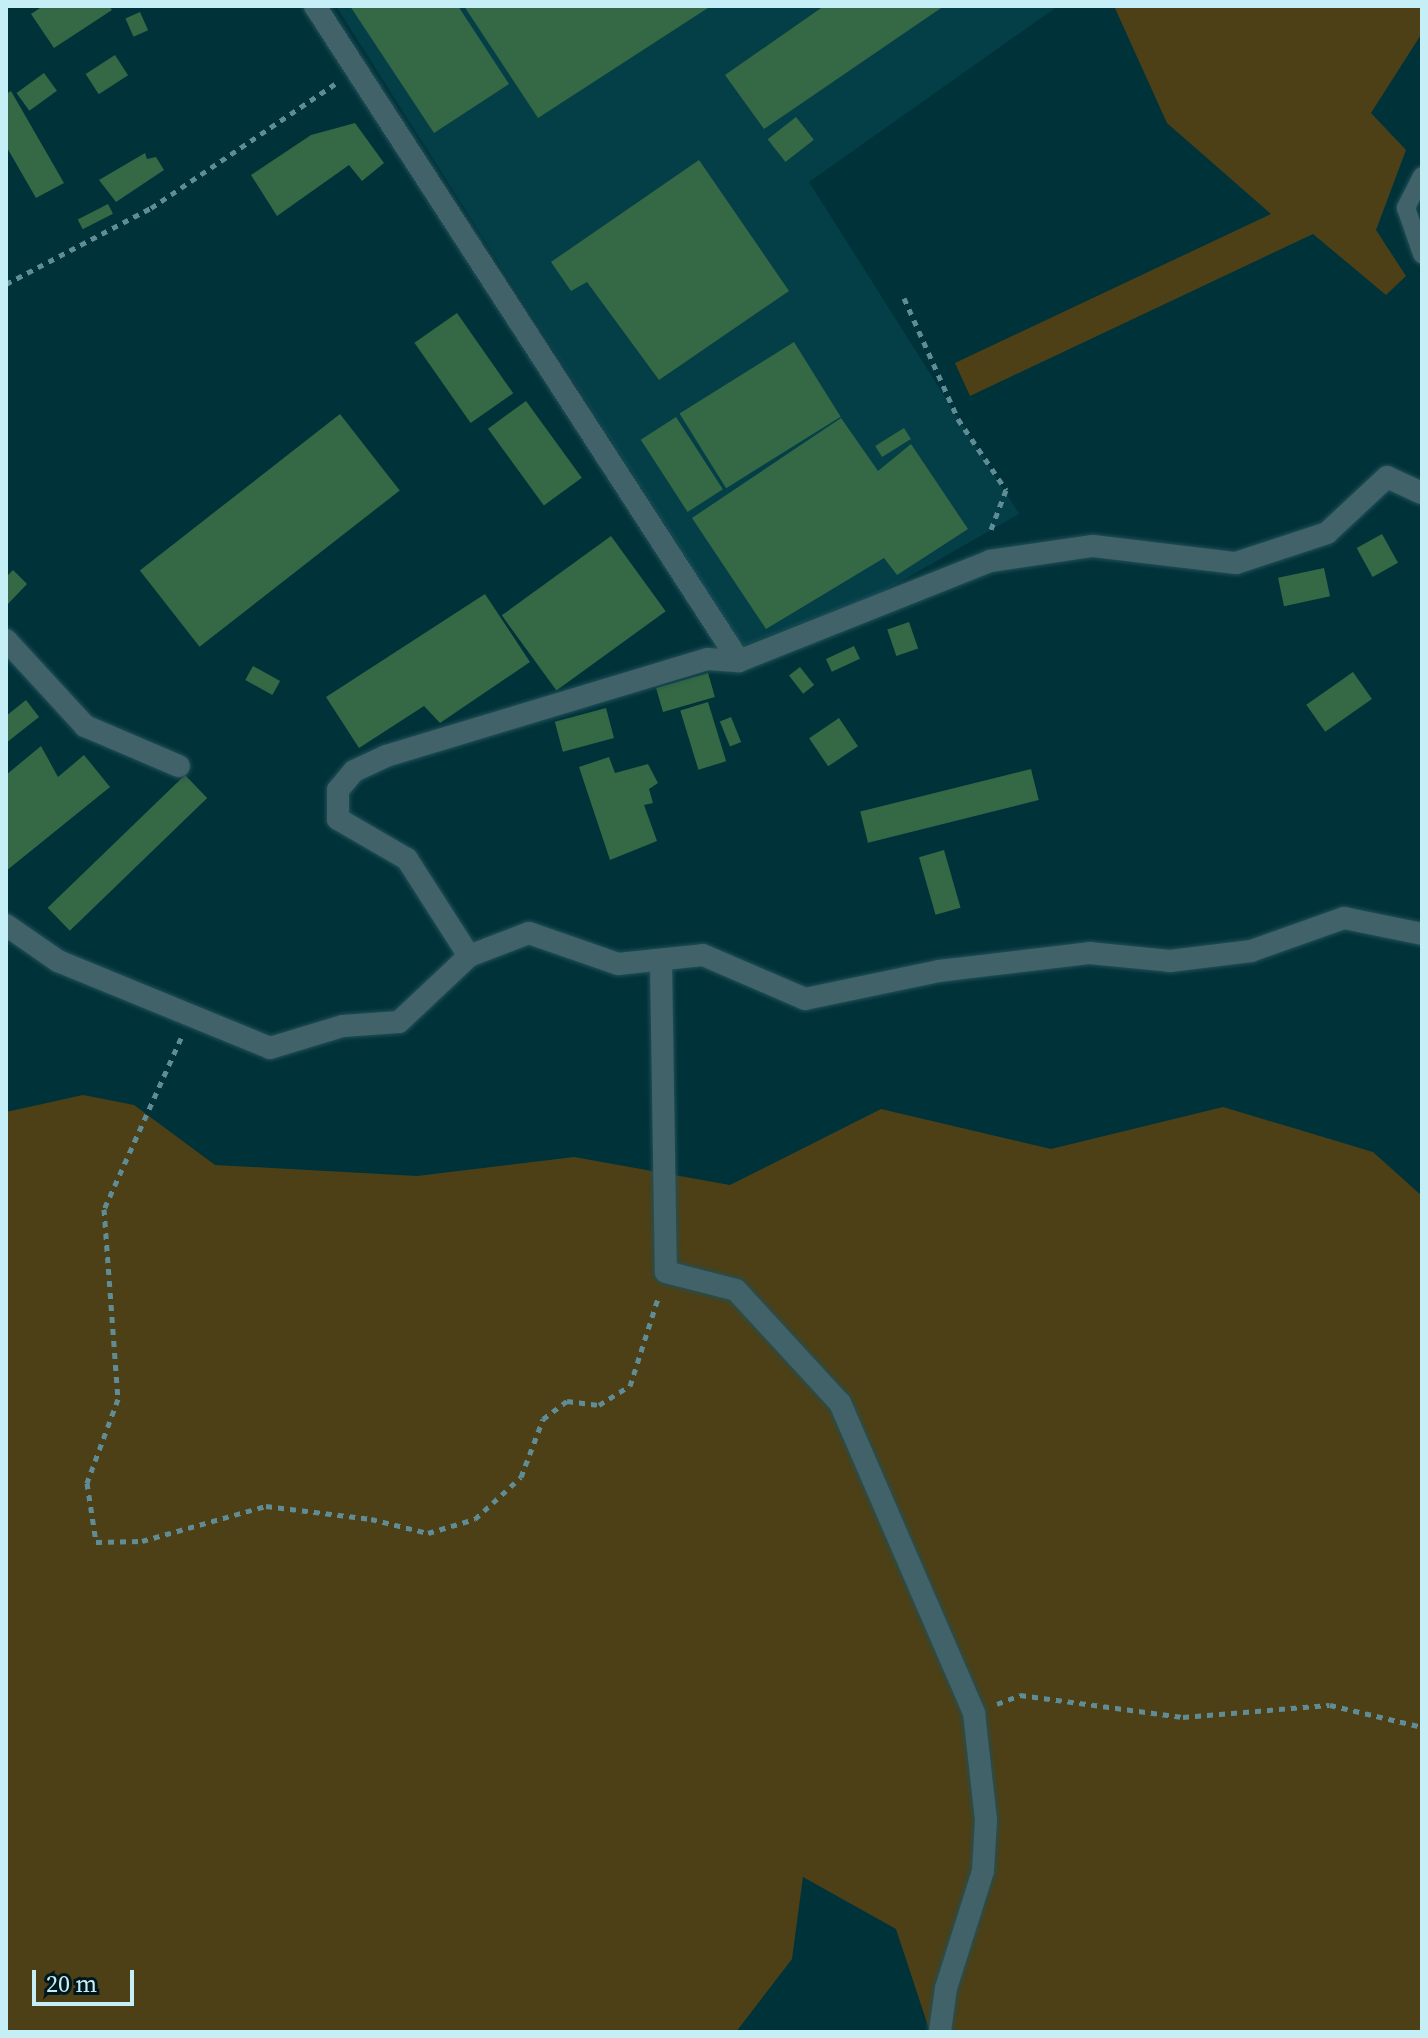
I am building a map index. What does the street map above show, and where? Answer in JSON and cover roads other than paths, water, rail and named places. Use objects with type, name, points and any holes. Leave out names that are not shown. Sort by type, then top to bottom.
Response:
[{"type":"street","points":[[315,6],[739,661]]},
{"type":"street","points":[[469,956],[407,859],[338,819],[338,790],[354,771],[386,756],[707,659],[739,661],[990,561],[1093,546],[1236,563],[1327,533],[1387,477],[1422,493]]},
{"type":"street","points":[[6,640],[85,726],[179,766]]},
{"type":"street","points":[[6,925],[58,961],[270,1048],[343,1026],[399,1022],[469,956],[529,933],[618,964],[661,962],[703,955],[805,999],[939,971],[1089,953],[1170,961],[1251,951],[1344,918],[1422,934]]},
{"type":"street","points":[[661,962],[666,1272],[736,1290],[840,1403],[974,1713],[986,1820],[983,1871],[946,1988],[940,2032]]},
{"type":"lane","points":[[1422,176],[1406,208],[1422,254]]}]
